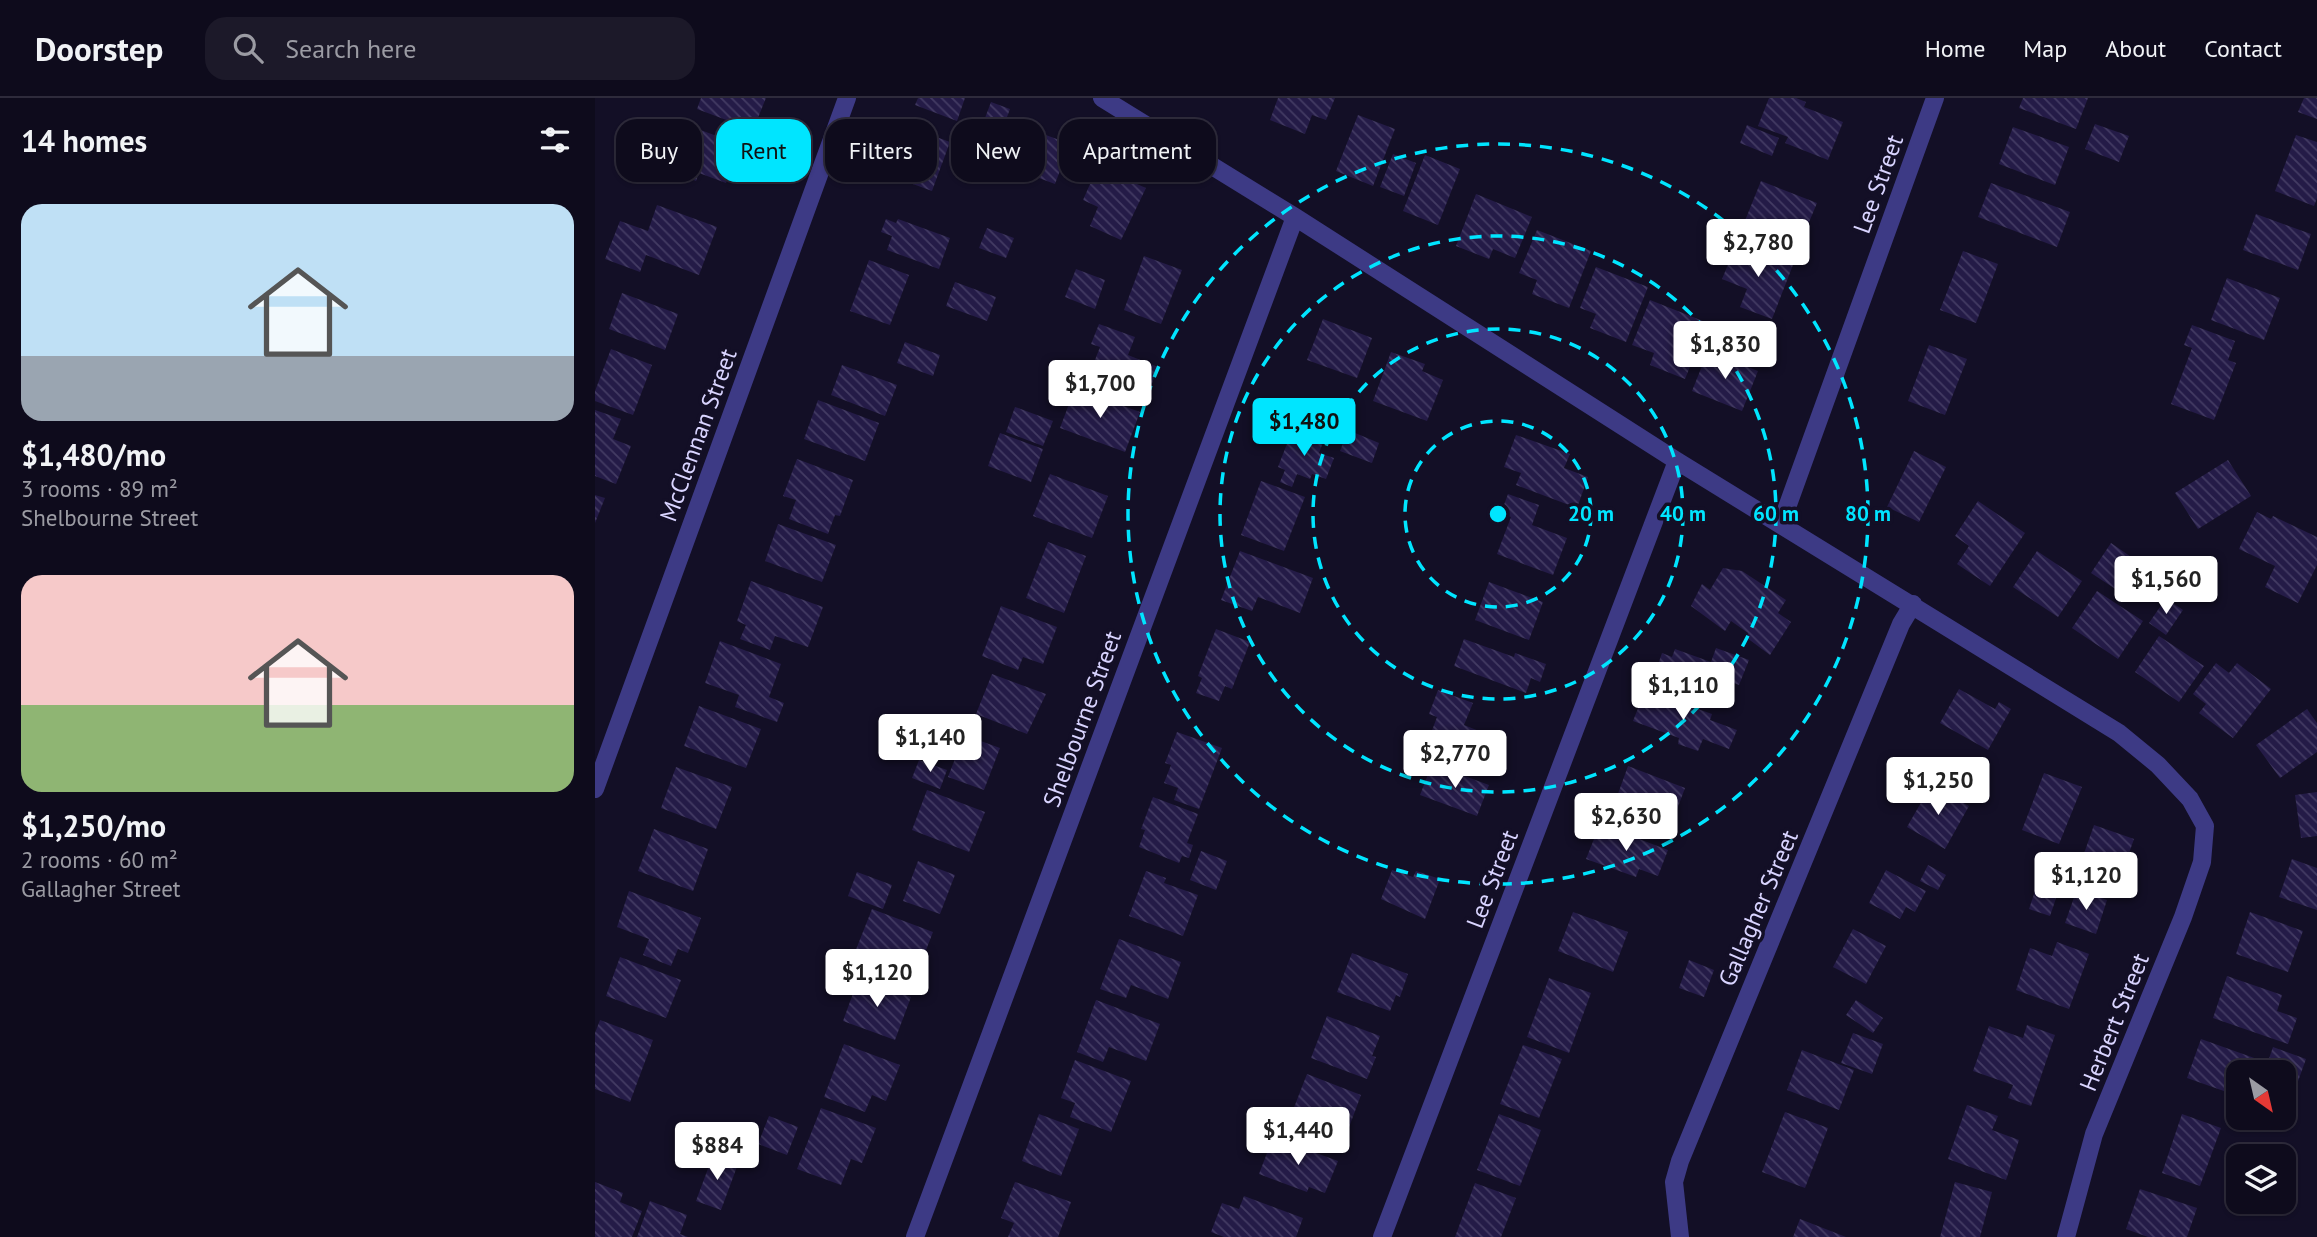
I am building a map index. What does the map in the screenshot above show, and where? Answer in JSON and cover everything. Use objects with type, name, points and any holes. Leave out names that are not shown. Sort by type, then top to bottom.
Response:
[{"type":"street","name":"McClennan Street","points":[[595,789],[847,98]]},
{"type":"street","points":[[1102,98],[1677,461],[1913,604]]},
{"type":"street","name":"Lee Street","points":[[1781,524],[1935,98]]},
{"type":"street","name":"Shelbourne Street","points":[[915,1237],[1295,218]]},
{"type":"street","name":"Lee Street","points":[[1382,1237],[1677,461]]},
{"type":"street","name":"Herbert Street","points":[[1913,604],[2119,733],[2158,765],[2190,799],[2205,826],[2202,862],[2183,917],[2094,1134],[2066,1237]]},
{"type":"street","name":"Gallagher Street","points":[[1681,1237],[1674,1182],[1680,1161],[1901,624],[1913,604]]},
{"type":"building","points":[[701,98],[766,98],[757,119],[724,119],[697,109]]},
{"type":"building","points":[[918,98],[965,98],[958,119],[915,105]]},
{"type":"building","points":[[1278,98],[1335,98],[1326,120],[1312,115],[1305,134],[1270,120]]},
{"type":"building","points":[[1769,98],[1796,98],[1806,102],[1804,107],[1843,122],[1828,160],[1785,143],[1788,137],[1758,126]]},
{"type":"building","points":[[2023,98],[2088,98],[2076,129],[2019,108]]},
{"type":"building","points":[[2304,98],[2317,98],[2317,119],[2298,112]]},
{"type":"building","points":[[991,102],[1010,109],[1006,119],[985,119]]},
{"type":"building","points":[[1358,115],[1395,129],[1373,186],[1336,171]]},
{"type":"building","points":[[2095,124],[2129,136],[2119,162],[2085,149]]},
{"type":"building","points":[[1747,125],[1779,138],[1772,156],[1740,143]]},
{"type":"building","points":[[2013,127],[2069,147],[2055,185],[1999,164]]},
{"type":"building","points":[[702,131],[716,136],[716,179],[702,174]]},
{"type":"building","points":[[1045,135],[1059,140],[1059,173],[1055,184],[1045,180]]},
{"type":"building","points":[[2296,135],[2317,142],[2317,198],[2314,206],[2275,191]]},
{"type":"building","points":[[937,137],[950,142],[937,177]]},
{"type":"building","points":[[1393,154],[1416,163],[1404,196],[1380,187]]},
{"type":"building","points":[[1425,155],[1460,169],[1438,225],[1403,211]]},
{"type":"building","points":[[1761,181],[1817,203],[1802,239],[1789,234],[1782,250],[1740,233]]},
{"type":"building","points":[[907,182],[935,182],[932,191]]},
{"type":"building","points":[[1091,182],[1132,182],[1146,188],[1121,240],[1090,226],[1098,207],[1083,200]]},
{"type":"building","points":[[1991,183],[2070,212],[2057,247],[1978,217]]},
{"type":"building","points":[[1476,194],[1532,217],[1515,258],[1493,249],[1489,259],[1456,246]]},
{"type":"building","points":[[657,205],[717,227],[699,275],[646,255],[640,272],[605,259],[620,221],[648,231]]},
{"type":"building","points":[[2256,214],[2311,234],[2298,270],[2243,250]]},
{"type":"building","points":[[886,219],[896,223],[898,219],[950,238],[939,269],[887,250],[892,236],[881,232]]},
{"type":"building","points":[[987,228],[1014,238],[1006,258],[979,248]]},
{"type":"building","points":[[1537,230],[1591,251],[1569,308],[1532,294],[1537,280],[1519,273]]},
{"type":"building","points":[[1737,243],[1793,265],[1772,319],[1740,307],[1747,289],[1722,279]]},
{"type":"building","points":[[1963,251],[1998,264],[1976,323],[1940,310]]},
{"type":"building","points":[[1144,256],[1182,270],[1161,324],[1124,310]]},
{"type":"building","points":[[869,260],[909,275],[890,325],[850,311]]},
{"type":"building","points":[[1596,267],[1648,287],[1626,342],[1590,328],[1596,314],[1580,308]]},
{"type":"building","points":[[1076,269],[1105,280],[1095,309],[1065,297]]},
{"type":"building","points":[[2227,278],[2280,298],[2264,340],[2211,320]]},
{"type":"building","points":[[955,282],[996,297],[987,321],[946,306]]},
{"type":"building","points":[[622,293],[678,314],[665,350],[609,329]]},
{"type":"building","points":[[1650,300],[1708,323],[1685,379],[1650,365],[1654,353],[1632,345]]},
{"type":"building","points":[[1323,319],[1372,338],[1357,378],[1307,360]]},
{"type":"building","points":[[1099,324],[1135,337],[1128,355],[1158,367],[1144,405],[1086,383],[1100,347],[1091,344]]},
{"type":"building","points":[[2192,325],[2235,341],[2228,360],[2236,363],[2214,420],[2171,404],[2192,348],[2184,345]]},
{"type":"building","points":[[905,342],[940,355],[933,376],[897,363]]},
{"type":"building","points":[[1929,345],[1967,359],[1945,415],[1908,401]]},
{"type":"building","points":[[611,349],[652,365],[633,415],[595,401],[595,391]]},
{"type":"building","points":[[1708,351],[1758,371],[1742,411],[1692,391]]},
{"type":"building","points":[[1391,352],[1425,364],[1422,371],[1443,380],[1427,421],[1373,401]]},
{"type":"building","points":[[842,365],[897,385],[885,416],[831,395]]},
{"type":"building","points":[[1075,388],[1140,412],[1125,452],[1060,428]]},
{"type":"building","points":[[818,400],[879,423],[865,461],[804,439]]},
{"type":"building","points":[[1015,407],[1053,421],[1043,446],[1006,432]]},
{"type":"building","points":[[595,410],[621,419],[613,439],[631,446],[616,484],[595,476]]},
{"type":"building","points":[[1293,428],[1324,440],[1319,453],[1334,458],[1326,479],[1312,474],[1310,479],[1297,474],[1292,487],[1280,482],[1285,470],[1278,467]]},
{"type":"building","points":[[1348,430],[1379,443],[1372,463],[1340,451]]},
{"type":"building","points":[[1000,433],[1043,449],[1031,482],[988,466]]},
{"type":"building","points":[[1516,435],[1570,454],[1564,468],[1588,477],[1577,508],[1516,485],[1521,473],[1504,467]]},
{"type":"building","points":[[1914,451],[1946,467],[1919,522],[1887,507]]},
{"type":"building","points":[[797,459],[853,480],[840,516],[835,515],[828,534],[789,519],[796,500],[783,496]]},
{"type":"building","points":[[2228,460],[2251,496],[2198,529],[2175,493]]},
{"type":"building","points":[[1050,474],[1108,496],[1092,538],[1033,516]]},
{"type":"building","points":[[1261,481],[1305,497],[1284,551],[1241,535]]},
{"type":"building","points":[[1508,494],[1539,505],[1532,525],[1567,538],[1553,575],[1497,554],[1511,517],[1501,513]]},
{"type":"building","points":[[595,495],[605,498],[595,523]]},
{"type":"building","points":[[1978,501],[2025,533],[1990,586],[1957,564],[1969,546],[1955,536]]},
{"type":"building","points":[[2257,512],[2271,519],[2273,516],[2317,537],[2317,565],[2298,603],[2265,587],[2275,566],[2239,549]]},
{"type":"building","points":[[778,524],[836,545],[822,582],[765,561]]},
{"type":"building","points":[[1048,542],[1086,556],[1064,613],[1026,598]]},
{"type":"building","points":[[2111,543],[2137,561],[2117,590],[2091,573]]},
{"type":"building","points":[[1240,551],[1313,578],[1300,613],[1258,597],[1252,611],[1221,600]]},
{"type":"building","points":[[2037,551],[2082,581],[2058,617],[2013,587]]},
{"type":"building","points":[[1723,568],[1742,571],[1786,600],[1778,613],[1791,622],[1770,655],[1747,638],[1748,633],[1731,621],[1725,631],[1691,606],[1702,584],[1710,590]]},
{"type":"building","points":[[751,581],[823,607],[808,647],[775,636],[770,650],[740,639],[746,625],[737,621]]},
{"type":"building","points":[[1489,582],[1543,602],[1529,640],[1475,620]]},
{"type":"building","points":[[2097,591],[2143,621],[2118,659],[2072,628]]},
{"type":"building","points":[[2166,598],[2183,610],[2166,635],[2149,623]]},
{"type":"building","points":[[1001,606],[1057,627],[1043,664],[1023,657],[1018,670],[982,656]]},
{"type":"building","points":[[1216,629],[1250,642],[1232,689],[1225,686],[1219,701],[1196,693],[1202,678],[1198,676]]},
{"type":"building","points":[[2159,636],[2204,666],[2179,702],[2135,672]]},
{"type":"building","points":[[1464,639],[1514,657],[1515,653],[1546,664],[1540,682],[1531,678],[1526,693],[1454,666]]},
{"type":"building","points":[[720,641],[781,664],[769,697],[784,703],[777,722],[735,707],[739,695],[705,683]]},
{"type":"building","points":[[1716,648],[1749,660],[1739,685],[1728,681],[1717,708],[1660,687],[1662,683],[1653,679],[1662,653],[1672,657],[1675,649],[1711,662]]},
{"type":"building","points":[[2216,663],[2229,673],[2237,663],[2271,689],[2233,738],[2199,713],[2206,704],[2193,694]]},
{"type":"building","points":[[992,674],[1046,694],[1027,734],[976,714]]},
{"type":"building","points":[[1959,689],[1995,709],[1999,702],[2011,709],[1988,750],[1940,723]]},
{"type":"building","points":[[1438,690],[1473,703],[1464,725],[1494,737],[1480,773],[1424,752],[1437,717],[1429,714]]},
{"type":"building","points":[[1644,693],[1655,697],[1656,694],[1712,714],[1710,720],[1737,730],[1729,749],[1703,739],[1698,751],[1678,744],[1679,738],[1633,721]]},
{"type":"building","points":[[699,706],[761,729],[746,768],[684,746]]},
{"type":"building","points":[[2307,709],[2317,723],[2317,752],[2280,778],[2256,745]]},
{"type":"building","points":[[1177,732],[1222,748],[1199,809],[1174,800],[1178,788],[1164,783],[1171,765],[1165,763]]},
{"type":"building","points":[[964,735],[1000,748],[984,790],[948,777]]},
{"type":"building","points":[[919,760],[947,770],[940,789],[912,778]]},
{"type":"building","points":[[1432,764],[1489,785],[1477,816],[1420,795]]},
{"type":"building","points":[[1628,766],[1685,788],[1672,823],[1662,820],[1657,835],[1626,824],[1632,808],[1615,802]]},
{"type":"building","points":[[676,767],[732,787],[716,829],[661,808]]},
{"type":"building","points":[[2044,773],[2082,787],[2059,844],[2022,830]]},
{"type":"building","points":[[1931,785],[1969,806],[1945,849],[1907,827]]},
{"type":"building","points":[[927,790],[985,812],[969,852],[912,830]]},
{"type":"building","points":[[2317,792],[2317,836],[2301,838],[2295,795]]},
{"type":"building","points":[[1153,797],[1198,814],[1187,843],[1193,845],[1189,858],[1182,856],[1179,863],[1139,847],[1145,830],[1141,829]]},
{"type":"building","points":[[2094,825],[2134,839],[2114,896],[2074,882]]},
{"type":"building","points":[[1605,826],[1668,850],[1658,876],[1639,869],[1636,877],[1586,859],[1598,829],[1603,831]]},
{"type":"building","points":[[654,829],[708,849],[693,891],[638,871]]},
{"type":"building","points":[[1201,851],[1227,861],[1216,890],[1190,880]]},
{"type":"building","points":[[2292,859],[2317,868],[2317,910],[2279,897]]},
{"type":"building","points":[[918,861],[955,875],[940,914],[903,901]]},
{"type":"building","points":[[1928,865],[1946,875],[1938,890],[1920,881]]},
{"type":"building","points":[[2043,867],[2064,875],[2050,916],[2029,909]]},
{"type":"building","points":[[1392,870],[1413,877],[1416,871],[1440,879],[1425,919],[1381,899]]},
{"type":"building","points":[[1886,870],[1926,891],[1915,912],[1906,907],[1900,919],[1869,903]]},
{"type":"building","points":[[1146,871],[1166,878],[1164,883],[1198,895],[1183,936],[1129,916]]},
{"type":"building","points":[[857,872],[892,885],[883,909],[848,896]]},
{"type":"building","points":[[2077,889],[2107,900],[2096,934],[2065,923]]},
{"type":"building","points":[[629,891],[701,918],[688,953],[678,949],[671,966],[643,955],[649,939],[617,927]]},
{"type":"building","points":[[872,909],[933,932],[916,976],[855,952]]},
{"type":"building","points":[[1573,912],[1628,932],[1613,972],[1558,951]]},
{"type":"building","points":[[2250,912],[2303,931],[2288,972],[2236,954]]},
{"type":"building","points":[[1853,929],[1886,946],[1866,984],[1833,967]]},
{"type":"building","points":[[1119,939],[1181,962],[1168,999],[1131,985],[1126,998],[1100,989]]},
{"type":"building","points":[[2057,942],[2089,954],[2069,1009],[2016,990],[2030,948],[2052,956]]},
{"type":"building","points":[[1352,953],[1408,974],[1400,997],[1396,995],[1390,1011],[1337,992]]},
{"type":"building","points":[[620,957],[681,980],[666,1018],[606,996]]},
{"type":"building","points":[[1689,960],[1714,970],[1704,997],[1679,988]]},
{"type":"building","points":[[2227,976],[2282,995],[2277,1011],[2297,1018],[2288,1044],[2213,1018]]},
{"type":"building","points":[[859,977],[911,997],[895,1040],[843,1021]]},
{"type":"building","points":[[1549,978],[1591,993],[1569,1053],[1527,1037]]},
{"type":"building","points":[[1096,1000],[1160,1024],[1146,1061],[1109,1047],[1103,1062],[1077,1052]]},
{"type":"building","points":[[1856,1000],[1883,1018],[1873,1033],[1846,1015]]},
{"type":"building","points":[[1327,1016],[1380,1036],[1372,1056],[1376,1057],[1367,1079],[1311,1058]]},
{"type":"building","points":[[600,1020],[653,1040],[630,1102],[595,1089],[595,1033]]},
{"type":"building","points":[[2027,1025],[2055,1035],[2031,1106],[2008,1098],[2013,1085],[1973,1071],[1989,1026],[2023,1038]]},
{"type":"building","points":[[1853,1033],[1883,1044],[1872,1074],[1841,1063]]},
{"type":"building","points":[[2201,1039],[2257,1059],[2226,1060],[2226,1092],[2187,1078]]},
{"type":"building","points":[[844,1044],[900,1065],[886,1101],[872,1095],[865,1112],[824,1097]]},
{"type":"building","points":[[1523,1045],[1562,1059],[1539,1118],[1500,1104]]},
{"type":"building","points":[[2273,1047],[2306,1059],[2296,1087],[2296,1060],[2268,1060]]},
{"type":"building","points":[[1802,1050],[1854,1070],[1839,1110],[1787,1090]]},
{"type":"building","points":[[1075,1060],[1131,1081],[1111,1132],[1070,1117],[1075,1103],[1061,1098]]},
{"type":"building","points":[[1307,1074],[1361,1095],[1348,1130],[1293,1110]]},
{"type":"building","points":[[1967,1105],[1998,1116],[1992,1130],[2019,1140],[2006,1180],[1948,1159]]},
{"type":"building","points":[[821,1108],[876,1128],[862,1163],[851,1159],[841,1185],[797,1169]]},
{"type":"building","points":[[1785,1112],[1828,1128],[1805,1188],[1762,1172]]},
{"type":"building","points":[[1039,1114],[1079,1129],[1061,1176],[1022,1161]]},
{"type":"building","points":[[1499,1114],[1541,1130],[1520,1186],[1477,1170]]},
{"type":"building","points":[[2182,1114],[2221,1128],[2200,1186],[2162,1173]]},
{"type":"building","points":[[769,1116],[798,1127],[787,1155],[758,1144]]},
{"type":"building","points":[[1273,1137],[1338,1161],[1325,1193],[1309,1187],[1307,1192],[1259,1174]]},
{"type":"building","points":[[713,1155],[738,1164],[721,1210],[696,1201]]},
{"type":"building","points":[[595,1182],[623,1193],[620,1202],[642,1211],[632,1237],[595,1237]]},
{"type":"building","points":[[1015,1182],[1071,1202],[1058,1237],[1008,1237],[1014,1223],[1001,1218]]},
{"type":"building","points":[[1955,1182],[1992,1192],[1980,1237],[1940,1237]]},
{"type":"building","points":[[1475,1183],[1516,1198],[1501,1237],[1455,1237]]},
{"type":"building","points":[[2140,1189],[2197,1208],[2187,1237],[2148,1237],[2126,1229]]},
{"type":"building","points":[[1244,1196],[1303,1218],[1296,1237],[1224,1237],[1211,1232],[1222,1203],[1239,1209]]},
{"type":"building","points":[[650,1201],[687,1215],[680,1234],[688,1237],[637,1237]]},
{"type":"building","points":[[1800,1219],[1846,1237],[1793,1237]]}]
